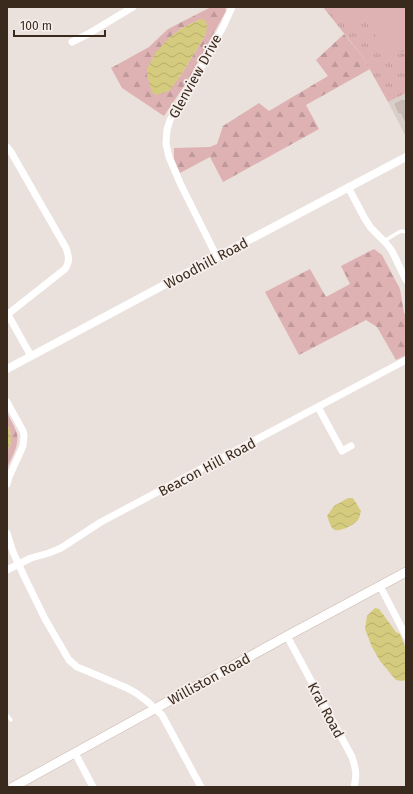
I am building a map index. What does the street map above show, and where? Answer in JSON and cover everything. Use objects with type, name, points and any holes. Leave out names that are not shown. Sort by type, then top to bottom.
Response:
[{"type":"main road","name":"Williston Road","points":[[12,787],[406,572]]},
{"type":"street","points":[[72,42],[133,7]]},
{"type":"street","name":"Glenview Drive","points":[[217,257],[181,185],[169,157],[166,144],[167,130],[170,120],[190,88],[232,7]]},
{"type":"street","points":[[7,147],[66,248],[68,256],[68,264],[65,269],[7,314],[31,356]]},
{"type":"street","name":"Woodhill Road","points":[[7,369],[406,157]]},
{"type":"street","points":[[348,187],[371,228],[392,251],[406,280]]},
{"type":"street","name":"Beacon Hill Road","points":[[7,570],[31,558],[61,548],[101,522],[406,360]]},
{"type":"street","points":[[7,402],[23,431],[24,436],[23,446],[7,484]]},
{"type":"street","points":[[318,407],[342,451],[351,446]]},
{"type":"street","points":[[7,533],[18,564],[45,619],[69,660],[77,667],[87,672],[136,693],[162,715],[202,787]]},
{"type":"street","points":[[380,586],[406,636]]},
{"type":"street","name":"Kral Road","points":[[287,636],[352,758],[356,777],[354,787]]},
{"type":"street","points":[[75,752],[93,787]]},
{"type":"lane","points":[[384,241],[399,232],[406,232]]},
{"type":"lane","points":[[7,715],[11,720]]},
{"type":"path","points":[[403,56],[401,52],[406,50]]},
{"type":"shaded area","points":[[406,93],[406,137],[388,102]]},
{"type":"green space","points":[[211,7],[225,7],[226,11],[188,80],[164,116],[122,88],[111,68],[149,47],[168,29]],"holes":[[[201,19],[206,34],[179,78],[169,38],[182,28]]]},
{"type":"green space","points":[[323,7],[406,7],[406,93],[388,102],[363,57]]},
{"type":"green space","points":[[331,7],[372,7],[369,15],[352,32]]},
{"type":"green space","points":[[375,7],[406,7],[406,39],[383,52],[374,33],[371,13]]},
{"type":"green space","points":[[344,34],[363,57],[370,69],[306,105],[319,129],[223,182],[210,157],[180,173],[174,159],[174,148],[210,147],[217,144],[223,126],[259,103],[269,111],[328,76],[316,60]]},
{"type":"green space","points":[[374,249],[382,255],[400,289],[404,313],[406,316],[406,355],[396,360],[377,327],[366,320],[299,355],[265,292],[310,269],[326,297],[350,284],[341,266]]},
{"type":"green space","points":[[7,413],[15,429],[17,445],[7,468],[7,451],[11,442],[10,429],[7,425]]},
{"type":"water","points":[[201,19],[205,20],[207,25],[206,34],[179,78],[169,91],[156,95],[152,92],[147,75],[147,69],[156,52],[169,38],[182,28]]},
{"type":"water","points":[[7,425],[10,429],[11,442],[7,451]]},
{"type":"water","points":[[348,498],[353,498],[361,511],[359,518],[347,528],[335,530],[331,526],[327,516],[334,506]]},
{"type":"water","points":[[375,608],[379,609],[396,632],[400,634],[406,649],[406,680],[396,680],[380,661],[372,647],[365,629],[367,616]]},
{"type":"building","points":[[403,100],[403,102],[406,100],[406,122],[401,112],[399,113],[395,104]]}]
